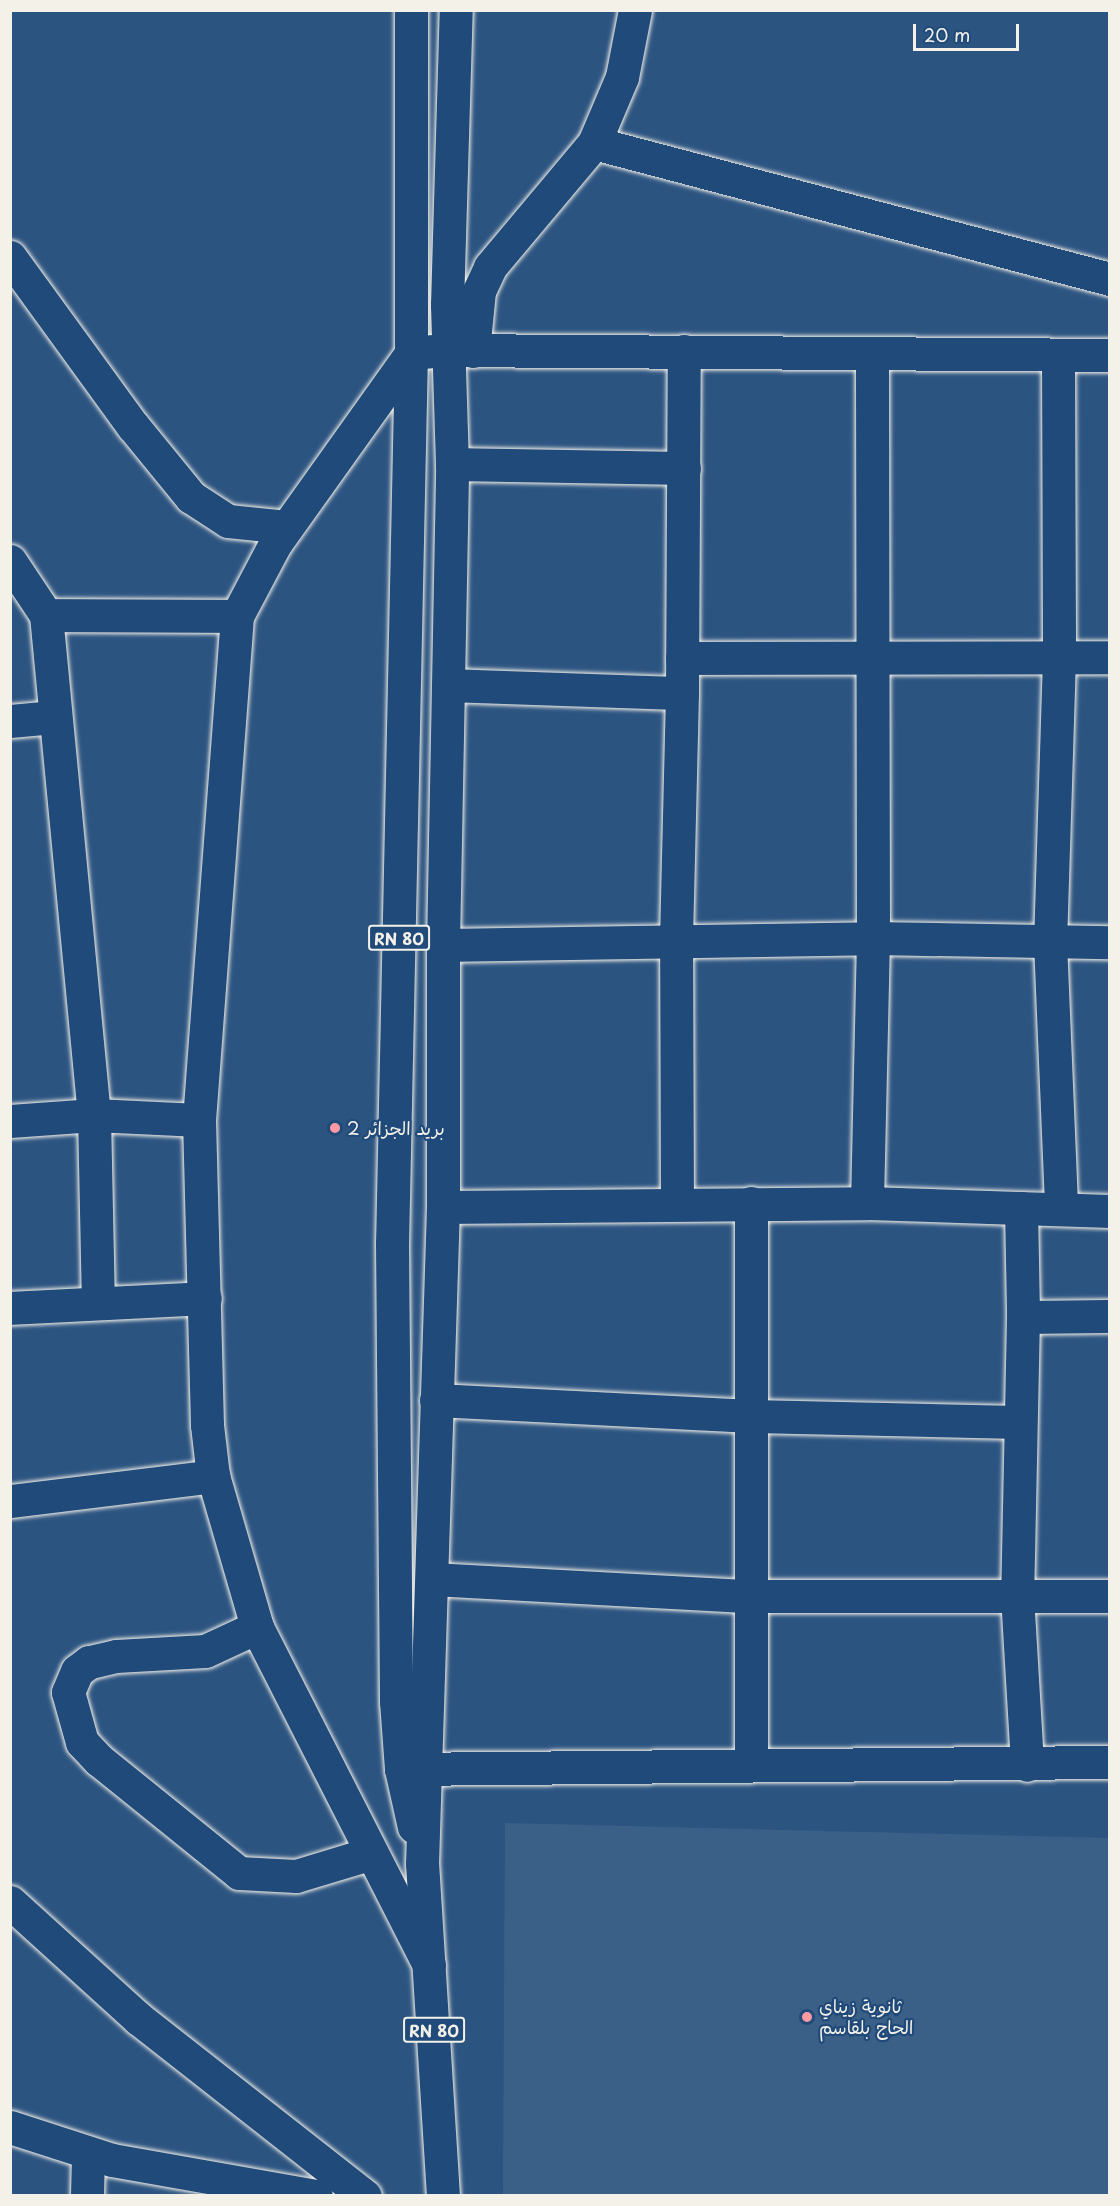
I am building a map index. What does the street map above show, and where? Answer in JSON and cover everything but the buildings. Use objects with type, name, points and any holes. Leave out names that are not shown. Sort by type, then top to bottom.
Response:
[{"type":"street","name":"RN 80","points":[[411,10],[411,353],[392,1243],[396,1701],[414,1768]]},
{"type":"street","name":"RN 80","points":[[443,2196],[414,1768],[432,1579],[443,1207],[443,945],[452,464],[460,351],[456,10]]},
{"type":"street","points":[[460,351],[479,291],[490,267],[594,143],[622,77],[635,10]]},
{"type":"street","points":[[594,143],[1110,279]]},
{"type":"street","points":[[10,257],[133,426],[191,497],[228,521],[287,527]]},
{"type":"street","points":[[677,1203],[676,939],[682,693],[684,351]]},
{"type":"street","points":[[429,1965],[257,1627],[213,1476],[207,1425],[199,1120],[237,616],[287,527],[353,440],[411,353],[684,351],[1110,355]]},
{"type":"street","points":[[867,1203],[873,938],[872,353]]},
{"type":"street","points":[[1058,355],[1059,657],[1050,942],[1061,1207]]},
{"type":"street","points":[[452,464],[684,468]]},
{"type":"street","points":[[10,561],[46,615],[94,1115],[98,1302]]},
{"type":"street","points":[[46,615],[237,616]]},
{"type":"street","points":[[682,658],[873,660],[1110,657]]},
{"type":"street","points":[[449,685],[682,693]]},
{"type":"street","points":[[10,721],[54,717]]},
{"type":"street","points":[[443,945],[676,939],[873,938],[1110,942]]},
{"type":"street","points":[[10,1121],[94,1115],[199,1120]]},
{"type":"street","points":[[751,1203],[751,1764]]},
{"type":"street","points":[[443,1207],[867,1203],[1021,1208],[1061,1207],[1110,1211]]},
{"type":"street","points":[[1021,1208],[1023,1317],[1018,1422],[1017,1595],[1027,1765]]},
{"type":"street","points":[[10,1308],[205,1298]]},
{"type":"street","points":[[1023,1317],[1110,1316]]},
{"type":"street","points":[[436,1400],[752,1416],[1018,1422]]},
{"type":"street","points":[[10,1501],[213,1476]]},
{"type":"street","points":[[432,1579],[750,1596],[1110,1596]]},
{"type":"street","points":[[257,1627],[205,1651],[116,1656],[89,1662],[77,1671],[68,1692],[82,1742],[99,1760],[239,1873],[296,1876],[372,1853]]},
{"type":"street","points":[[414,1768],[751,1764],[1027,1765],[1110,1762]]},
{"type":"street","points":[[10,1902],[139,2019],[365,2196]]},
{"type":"street","points":[[10,2127],[88,2154],[316,2196]]},
{"type":"street","points":[[87,2196],[88,2154]]},
{"type":"shaded area","name":"ثانوية زيناي الحاج بلقاسم","points":[[505,1823],[1109,1838],[1109,2195],[503,2195]]},
{"type":"place","name":"بريد الجزائر 2","points":[[335,1128]]},
{"type":"place","name":"ثانوية زيناي الحاج بلقاسم","points":[[807,2017]]}]
